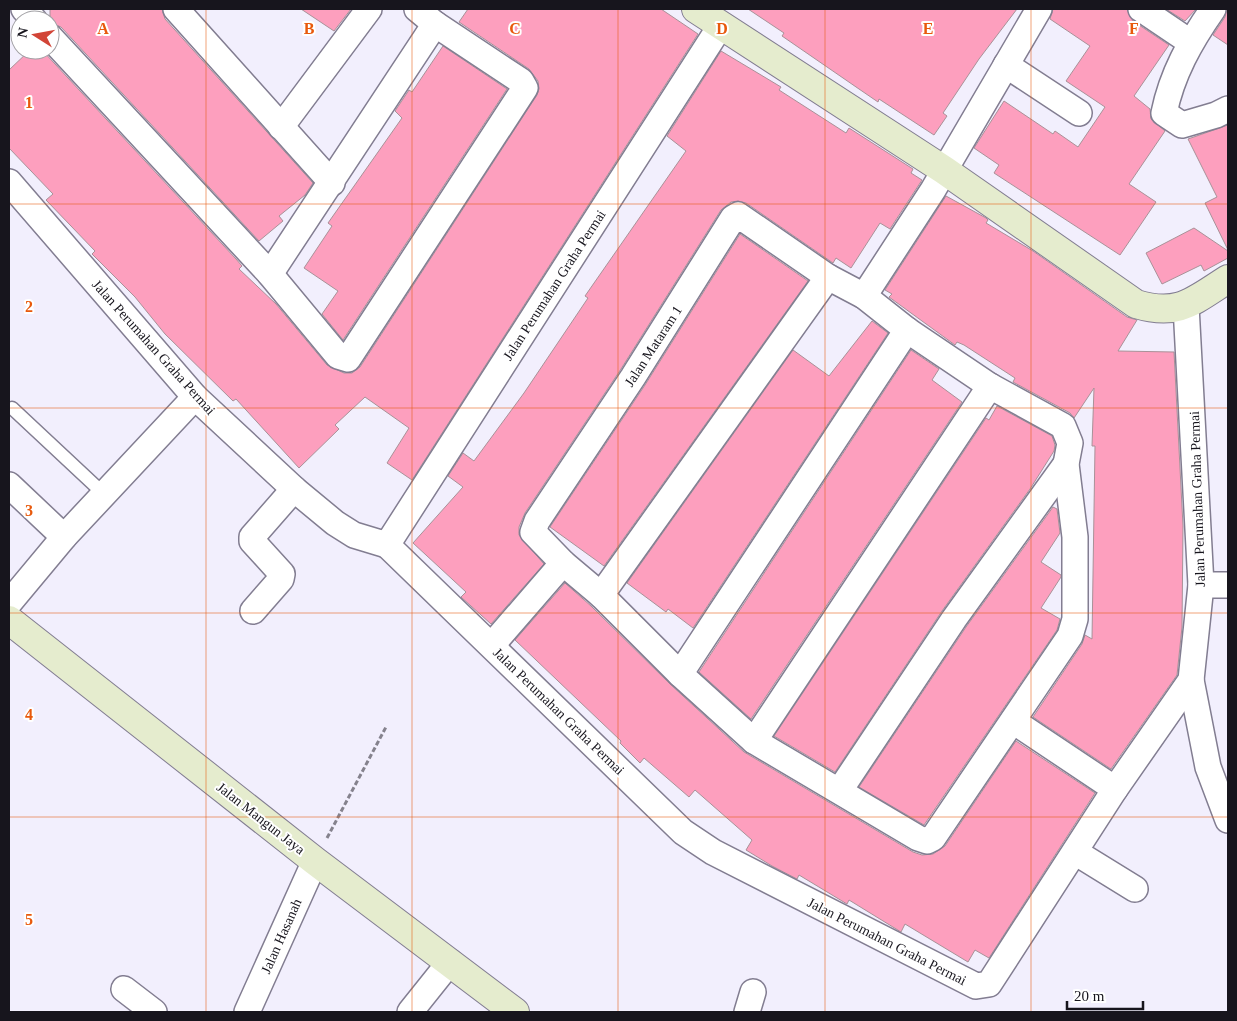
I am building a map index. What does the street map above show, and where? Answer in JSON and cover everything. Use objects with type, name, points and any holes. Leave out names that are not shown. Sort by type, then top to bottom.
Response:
[{"type":"street","points":[[176,9],[332,183]]},
{"type":"street","points":[[282,127],[369,9]]},
{"type":"street","points":[[696,9],[944,170],[1136,304],[1153,309],[1168,310],[1186,306],[1228,279]]},
{"type":"street","points":[[864,296],[944,170],[1039,9]]},
{"type":"street","points":[[1141,9],[1190,42]]},
{"type":"street","points":[[1213,9],[1190,42],[1169,89],[1164,113],[1182,125],[1216,115],[1228,108]]},
{"type":"street","points":[[60,48],[270,274],[338,356],[344,359],[350,358],[525,88],[521,81],[426,16],[332,183],[270,274]]},
{"type":"street","name":"Jalan Perumahan Graha Permai","points":[[387,545],[721,25]]},
{"type":"street","points":[[1006,65],[1079,113]]},
{"type":"street","name":"Jalan Perumahan Graha Permai","points":[[9,182],[195,397],[294,489],[354,535],[387,545],[683,832],[713,852],[976,986],[989,984],[996,977],[1115,789],[1191,680],[1202,585],[1186,306]]},
{"type":"street","name":"Jalan Mataram 1","points":[[742,216],[828,277],[864,296],[907,330],[990,386],[1063,426],[1070,443],[1066,464],[1075,537],[1074,626],[1070,636],[1013,721],[932,838],[927,841],[918,838],[840,790],[754,741],[680,674],[601,595],[563,563],[534,534],[534,526],[633,377],[733,218],[742,216]]},
{"type":"street","points":[[601,595],[828,277]]},
{"type":"street","points":[[680,674],[907,330]]},
{"type":"street","points":[[754,741],[990,386]]},
{"type":"street","points":[[9,603],[64,537],[195,397]]},
{"type":"street","points":[[840,790],[954,619],[1066,464]]},
{"type":"street","points":[[9,485],[64,537]]},
{"type":"street","points":[[253,611],[281,579],[282,574],[252,541],[252,537],[294,489]]},
{"type":"street","points":[[492,645],[563,563]]},
{"type":"street","points":[[1202,585],[1228,585]]},
{"type":"street","name":"Jalan Mangun Jaya","points":[[9,620],[315,861],[515,1012]]},
{"type":"street","points":[[1191,680],[1208,767],[1228,820]]},
{"type":"street","points":[[1013,721],[1115,789]]},
{"type":"street","points":[[1075,852],[1135,889]]},
{"type":"street","name":"Jalan Hasanah","points":[[247,1012],[315,861]]},
{"type":"street","points":[[410,1012],[450,962]]},
{"type":"street","points":[[124,989],[154,1012]]},
{"type":"lane","points":[[12,408],[104,494]]},
{"type":"path","points":[[315,861],[386,727]]},
{"type":"building","points":[[162,9],[165,19],[313,183],[305,195],[279,216],[283,221],[259,241],[60,27],[60,10],[50,10]]},
{"type":"building","points":[[301,9],[351,9],[334,31]]},
{"type":"building","points":[[468,9],[661,9],[698,34],[412,480],[387,463],[409,428],[365,397],[335,425],[339,429],[299,468],[236,399],[233,401],[165,334],[135,297],[92,254],[95,251],[46,200],[53,194],[9,148],[9,70],[20,60],[51,60],[236,259],[242,266],[239,269],[276,304],[327,365],[344,373],[352,373],[360,367],[537,95],[539,89],[538,81],[529,69],[459,22]]},
{"type":"building","points":[[748,9],[1017,9],[979,59],[943,113],[947,116],[934,135],[879,99],[878,102],[782,36],[784,33]]},
{"type":"building","points":[[1053,9],[1127,9],[1133,21],[1169,45],[1134,96],[1150,109],[1151,119],[1165,131],[1129,184],[1156,202],[1120,255],[994,173],[999,165],[974,148],[1004,101],[1053,134],[1055,131],[1078,147],[1105,107],[1066,81],[1090,46],[1050,19]]},
{"type":"building","points":[[1166,9],[1196,9],[1185,21]]},
{"type":"building","points":[[1227,9],[1228,45],[1213,35],[1225,17]]},
{"type":"building","points":[[443,46],[507,89],[343,340],[322,314],[338,291],[304,268],[332,226],[328,223],[402,118],[395,111],[409,90],[412,92]]},
{"type":"building","points":[[721,51],[781,87],[779,90],[846,133],[849,128],[913,169],[911,173],[922,180],[890,229],[880,223],[851,268],[836,258],[833,263],[746,203],[731,202],[721,210],[621,369],[525,513],[519,527],[519,535],[544,564],[491,624],[461,597],[466,592],[413,543],[463,487],[448,476],[463,453],[474,461],[524,393],[588,298],[585,296],[686,151],[667,136]]},
{"type":"building","points":[[1228,125],[1228,250],[1205,203],[1217,197],[1188,139]]},
{"type":"building","points":[[946,196],[986,218],[988,220],[986,223],[1033,251],[1127,317],[1137,320],[1118,351],[1174,352],[1183,526],[1182,627],[1177,675],[1111,769],[1033,717],[1082,644],[1085,635],[1092,639],[1095,446],[1092,446],[1094,388],[1074,418],[1070,413],[1013,382],[1015,378],[964,345],[957,342],[955,345],[889,297],[892,294],[885,290]]},
{"type":"building","points":[[1194,228],[1228,251],[1228,258],[1204,271],[1201,265],[1162,284],[1146,253]]},
{"type":"building","points":[[740,234],[808,281],[604,566],[550,527],[645,385]]},
{"type":"building","points":[[872,321],[888,333],[693,628],[668,609],[666,612],[627,583],[793,350],[829,376]]},
{"type":"building","points":[[911,350],[939,369],[932,380],[962,402],[751,719],[699,672]]},
{"type":"building","points":[[997,406],[1052,436],[1055,445],[1054,451],[1030,489],[942,611],[835,772],[774,736],[986,418],[989,420]]},
{"type":"building","points":[[1053,507],[1057,509],[1060,533],[1041,562],[1061,575],[1061,577],[1041,608],[1060,619],[1057,630],[924,825],[859,787],[966,627]]},
{"type":"building","points":[[565,583],[744,752],[913,852],[922,855],[933,854],[945,846],[1016,741],[1095,793],[989,958],[975,950],[968,962],[905,924],[901,932],[849,900],[847,904],[799,875],[797,879],[772,866],[746,850],[752,840],[695,790],[689,797],[644,758],[640,763],[620,743],[621,741],[515,640]]}]
